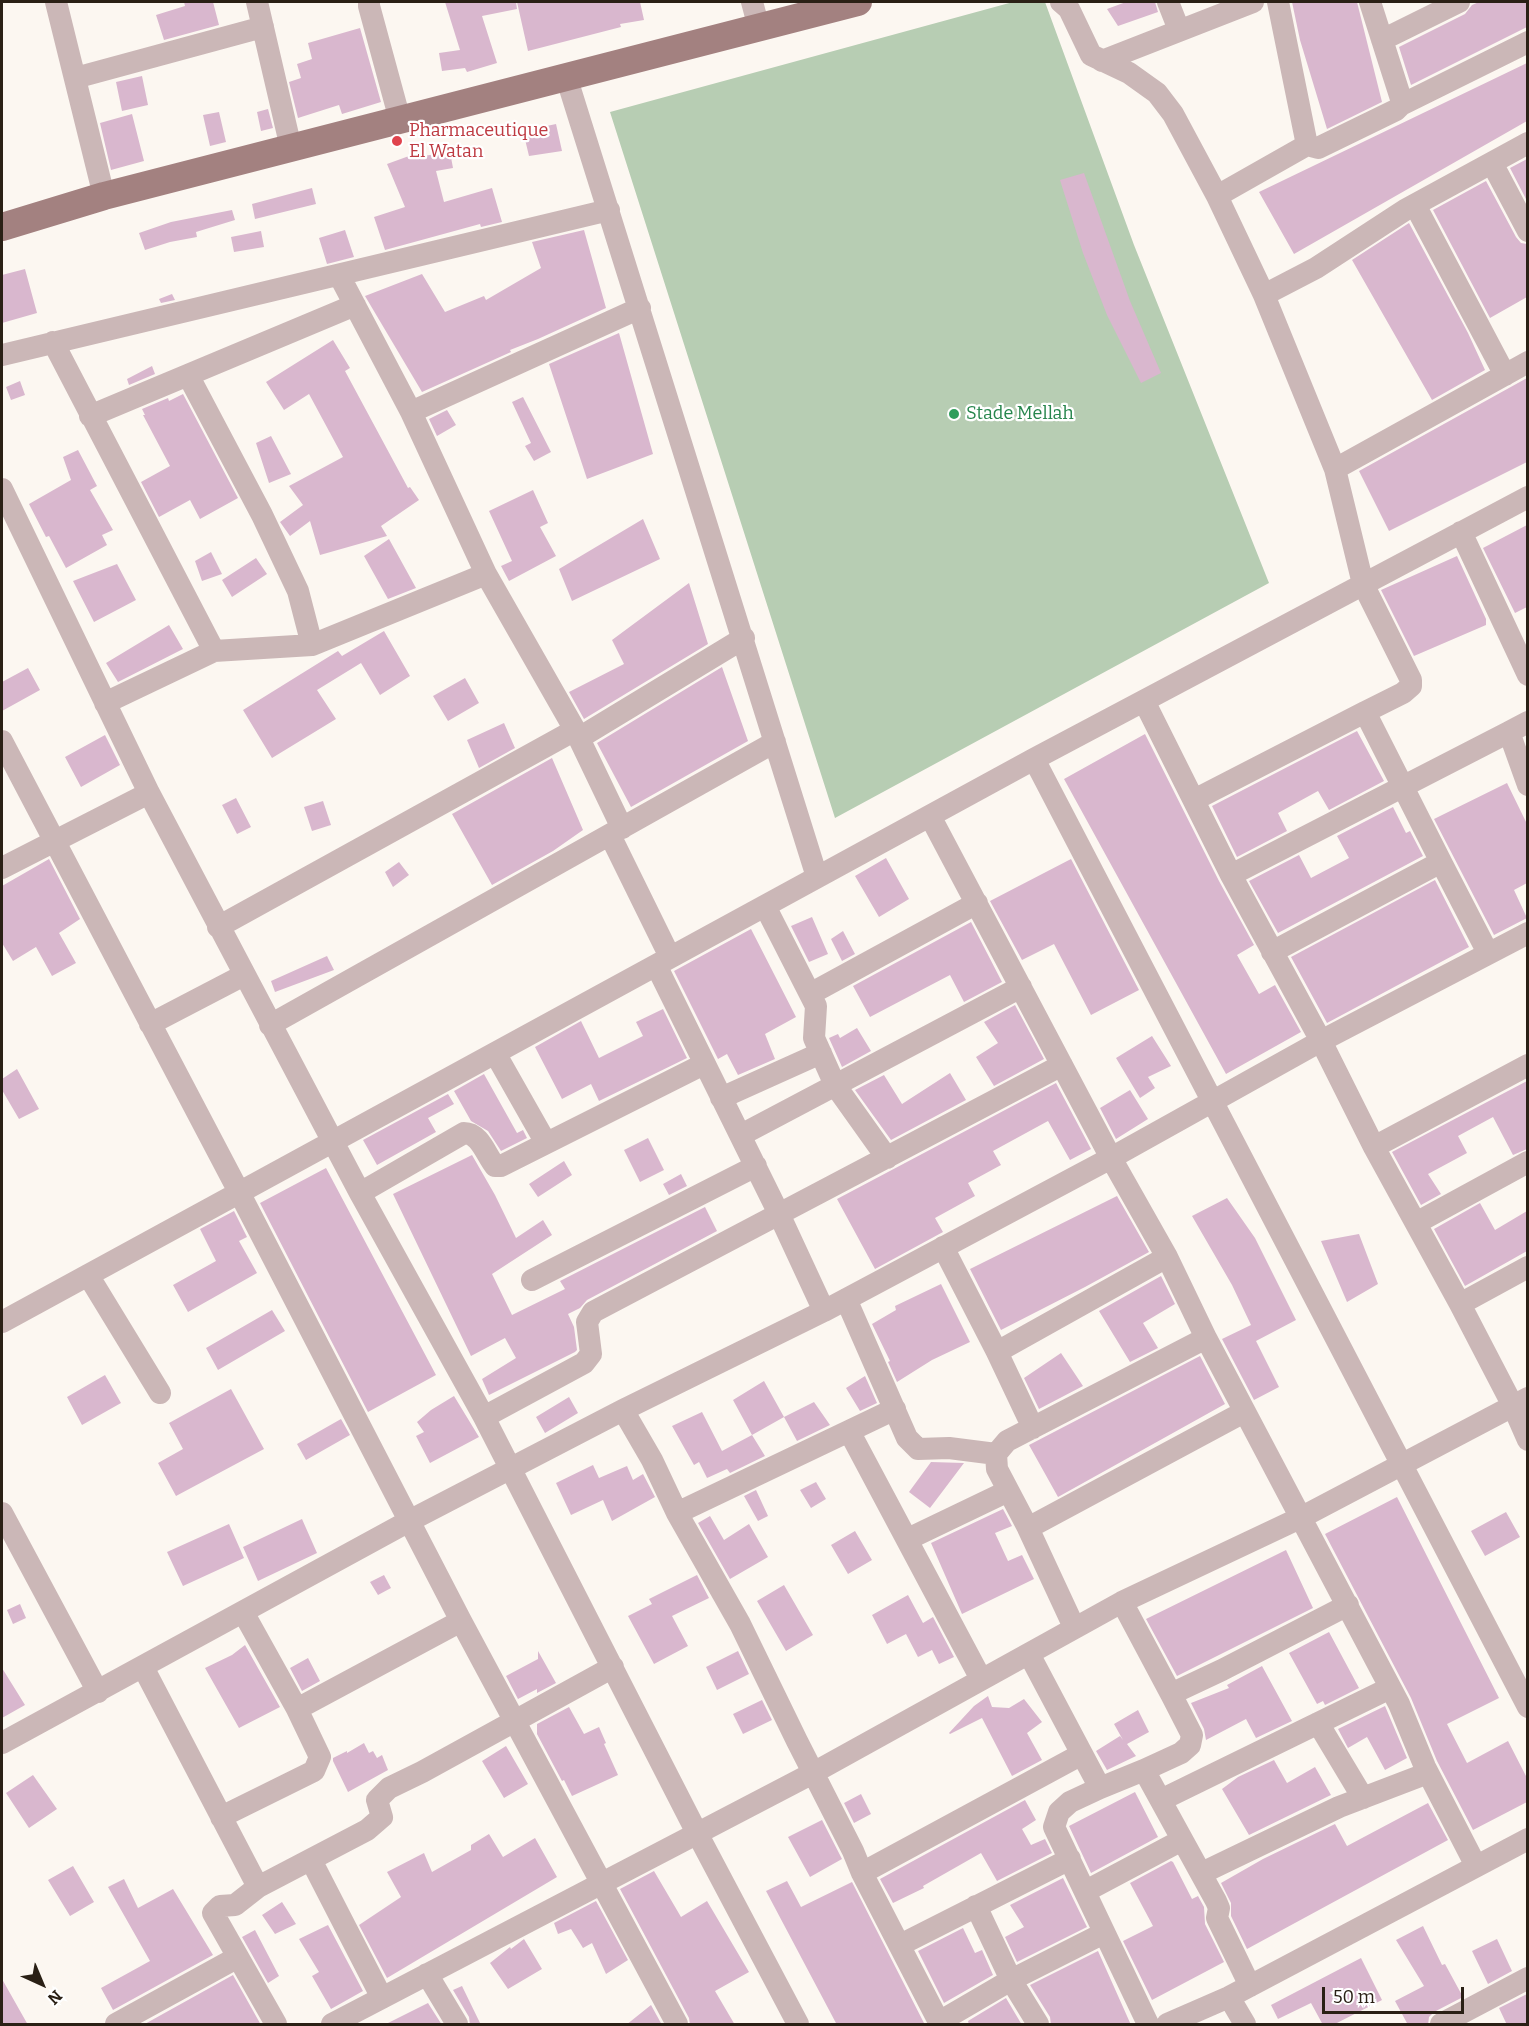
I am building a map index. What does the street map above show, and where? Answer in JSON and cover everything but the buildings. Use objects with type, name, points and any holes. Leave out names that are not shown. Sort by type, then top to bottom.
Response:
[{"type":"main road","points":[[2,227],[104,196],[566,76],[755,15],[858,2]]},
{"type":"street","points":[[56,2],[104,196]]},
{"type":"street","points":[[257,2],[291,148]]},
{"type":"street","points":[[369,2],[400,120]]},
{"type":"street","points":[[1061,2],[1069,9],[1091,54],[1129,73],[1157,93],[1173,114],[1217,196],[1264,295],[1335,469],[1363,584],[1411,680],[1411,686],[1403,693],[1194,800]]},
{"type":"street","points":[[1168,2],[1179,30]]},
{"type":"street","points":[[1278,2],[1307,146]]},
{"type":"street","points":[[1370,2],[1401,105]]},
{"type":"street","points":[[1382,40],[1459,2]]},
{"type":"street","points":[[1102,61],[1245,3]]},
{"type":"street","points":[[75,78],[263,27]]},
{"type":"street","points":[[1217,196],[1307,146],[1318,148],[1527,42]]},
{"type":"street","points":[[566,76],[744,638],[817,877]]},
{"type":"street","points":[[1264,295],[1316,268],[1415,205],[1527,143]]},
{"type":"street","points":[[1492,163],[1527,231]]},
{"type":"street","points":[[1415,205],[1505,375]]},
{"type":"street","points":[[2,355],[609,210]]},
{"type":"street","points":[[339,275],[411,412],[486,574],[577,734],[704,1064],[741,1135],[824,1311]]},
{"type":"street","points":[[90,416],[355,305]]},
{"type":"street","points":[[411,412],[640,308]]},
{"type":"street","points":[[53,342],[214,651]]},
{"type":"street","points":[[1335,469],[1527,362]]},
{"type":"street","points":[[188,375],[262,515],[298,591],[312,645]]},
{"type":"street","points":[[2,489],[149,793],[218,927],[360,1193],[484,1417],[798,2025]]},
{"type":"street","points":[[2,1322],[1034,759],[1527,497]]},
{"type":"street","points":[[1461,532],[1518,630],[1527,675]]},
{"type":"street","points":[[105,703],[214,651],[312,645],[486,574]]},
{"type":"street","points":[[218,927],[577,734],[744,638]]},
{"type":"street","points":[[1144,701],[1231,875],[1321,1041],[1374,1148],[1460,1304],[1520,1402],[1527,1440]]},
{"type":"street","points":[[1365,712],[1401,787],[1488,953]]},
{"type":"street","points":[[1231,875],[1518,727],[1527,785]]},
{"type":"street","points":[[2,741],[411,1520],[461,1621],[603,1882],[677,2025]]},
{"type":"street","points":[[270,1024],[775,742]]},
{"type":"street","points":[[1034,759],[1527,1707]]},
{"type":"street","points":[[2,868],[149,793]]},
{"type":"street","points":[[930,816],[1111,1158],[1167,1257],[1244,1412],[1302,1516],[1408,1723],[1428,1773],[1476,1866]]},
{"type":"street","points":[[1272,952],[1441,862]]},
{"type":"street","points":[[810,994],[977,903]]},
{"type":"street","points":[[765,906],[816,1006],[814,1038],[835,1085],[887,1158]]},
{"type":"street","points":[[2,1743],[411,1520],[623,1410],[824,1311],[1111,1158],[1321,1041],[1527,933]]},
{"type":"street","points":[[150,1024],[244,975]]},
{"type":"street","points":[[741,1135],[1021,987]]},
{"type":"street","points":[[495,1053],[546,1143]]},
{"type":"street","points":[[721,1098],[821,1053]]},
{"type":"street","points":[[360,1193],[464,1133],[470,1133],[476,1137],[495,1166],[501,1166],[704,1064]]},
{"type":"street","points":[[484,1417],[584,1363],[591,1354],[587,1322],[593,1312],[1062,1065]]},
{"type":"street","points":[[1374,1148],[1527,1065]]},
{"type":"street","points":[[1416,1223],[1527,1162]]},
{"type":"street","points":[[532,1280],[756,1166]]},
{"type":"street","points":[[943,1247],[1033,1428]]},
{"type":"street","points":[[997,1352],[1167,1257]]},
{"type":"street","points":[[1460,1304],[1527,1267]]},
{"type":"street","points":[[88,1275],[160,1393]]},
{"type":"street","points":[[846,1299],[907,1438],[918,1449],[949,1448],[996,1454]]},
{"type":"street","points":[[1074,1627],[1028,1528],[997,1469],[996,1454],[1007,1442],[1206,1338]]},
{"type":"street","points":[[332,2025],[813,1773],[1074,1627],[1302,1516],[1520,1402]]},
{"type":"street","points":[[677,1513],[895,1409]]},
{"type":"street","points":[[623,1410],[652,1460],[677,1513],[740,1623],[862,1873],[939,2023],[1011,1980],[1104,1933]]},
{"type":"street","points":[[1028,1528],[1244,1412]]},
{"type":"street","points":[[849,1431],[981,1678]]},
{"type":"street","points":[[908,1539],[1008,1491]]},
{"type":"street","points":[[2,1513],[98,1692]]},
{"type":"street","points":[[1122,1602],[1192,1735],[1190,1745],[1181,1753],[1070,1802],[1059,1812],[1054,1827],[1148,2025]]},
{"type":"street","points":[[1172,1694],[1348,1605]]},
{"type":"street","points":[[221,1816],[314,1771],[320,1757],[297,1709],[243,1612]]},
{"type":"street","points":[[297,1709],[461,1621]]},
{"type":"street","points":[[1029,1654],[1100,1788]]},
{"type":"street","points":[[143,1667],[258,1887]]},
{"type":"street","points":[[276,2025],[213,1913],[220,1906],[235,1905],[258,1887],[367,1830],[382,1817],[377,1800],[389,1788],[613,1667]]},
{"type":"street","points":[[1161,1800],[1390,1688]]},
{"type":"street","points":[[1318,1723],[1363,1798]]},
{"type":"street","points":[[862,1873],[1082,1754]]},
{"type":"street","points":[[1144,1770],[1202,1873],[1219,1908],[1217,1918],[1250,1986]]},
{"type":"street","points":[[1202,1873],[1339,1807],[1428,1773]]},
{"type":"street","points":[[1167,2025],[1229,1997],[1527,1839]]},
{"type":"street","points":[[1086,1891],[1182,1840]]},
{"type":"street","points":[[900,1945],[1070,1858]]},
{"type":"street","points":[[311,1860],[382,1998]]},
{"type":"street","points":[[976,1906],[1011,1980],[1038,2025]]},
{"type":"street","points":[[116,2025],[238,1957]]},
{"type":"street","points":[[427,1974],[457,2025]]},
{"type":"street","points":[[1442,2025],[1476,2017],[1527,1978]]},
{"type":"street","points":[[1229,1997],[1245,2025]]},
{"type":"green space","name":"Stade Mellah","points":[[1013,2],[1045,2],[1134,245],[1269,583],[835,818],[610,112]]},
{"type":"place","name":"Pharmaceutique El Watan","points":[[397,141]]},
{"type":"place","name":"Stade Mellah","points":[[954,414]]}]
